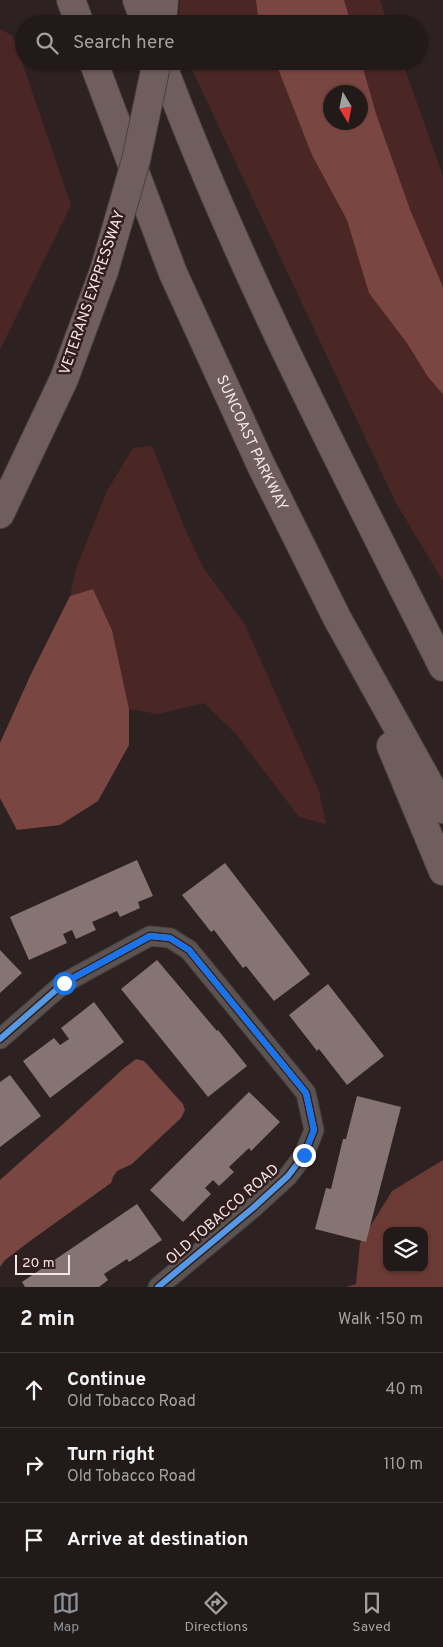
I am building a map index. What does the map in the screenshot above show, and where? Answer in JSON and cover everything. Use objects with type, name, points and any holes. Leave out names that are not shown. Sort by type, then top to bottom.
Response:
[{"type":"highway","points":[[71,0],[77,15]]},
{"type":"highway","points":[[138,0],[143,15]]},
{"type":"highway","points":[[163,15],[164,0]]},
{"type":"highway","name":"SUNCOAST PARKWAY","points":[[96,70],[173,273],[260,463],[337,618],[443,809]]},
{"type":"highway","name":"VETERANS EXPRESSWAY","points":[[0,514],[64,379],[104,271],[136,160],[157,70]]},
{"type":"highway","points":[[163,70],[207,180],[271,322],[443,667]]},
{"type":"highway","points":[[380,543],[443,642]]},
{"type":"highway","points":[[337,618],[443,871]]},
{"type":"street","name":"OLD TOBACCO ROAD","points":[[0,1039],[64,983],[150,936],[170,938],[189,950],[306,1093],[314,1130],[304,1155],[288,1176],[253,1208],[158,1287]]},
{"type":"shaded area","points":[[180,0],[380,0],[385,15],[179,15]]},
{"type":"shaded area","points":[[256,0],[344,0],[348,15],[258,15]]},
{"type":"shaded area","points":[[0,29],[13,36],[15,42],[15,70],[25,70],[71,205],[0,350]]},
{"type":"shaded area","points":[[192,70],[405,70],[443,176],[443,581],[396,503]]},
{"type":"shaded area","points":[[279,70],[364,70],[368,85],[323,85],[323,130],[368,130],[368,86],[376,114],[411,212],[443,287],[443,394],[428,377],[407,343],[369,293],[347,220],[312,155]]},
{"type":"shaded area","points":[[152,446],[185,529],[203,567],[245,625],[319,791],[326,824],[299,817],[236,734],[204,703],[158,714],[129,709],[112,630],[93,589],[70,596],[76,569],[107,491],[133,448]]},
{"type":"shaded area","points":[[93,589],[112,630],[129,709],[129,745],[98,801],[60,825],[17,830],[0,798],[0,743],[31,674],[70,596]]},
{"type":"shaded area","points":[[136,1059],[144,1061],[183,1104],[185,1110],[181,1118],[132,1164],[117,1171],[111,1183],[30,1241],[5,1260],[0,1267],[0,1180]]},
{"type":"shaded area","points":[[443,1160],[443,1287],[346,1287],[356,1284],[360,1243],[392,1191]]},
{"type":"building","points":[[137,860],[153,896],[138,902],[140,908],[120,917],[117,911],[92,922],[96,930],[76,939],[72,930],[63,934],[67,943],[29,960],[10,917]]},
{"type":"building","points":[[225,863],[310,974],[274,1001],[246,966],[243,968],[214,930],[211,932],[182,895]]},
{"type":"building","points":[[0,950],[22,973],[0,993]]},
{"type":"building","points":[[157,960],[247,1066],[208,1097],[121,989]]},
{"type":"building","points":[[328,984],[384,1056],[347,1085],[289,1015]]},
{"type":"building","points":[[94,1002],[124,1042],[50,1098],[23,1061],[54,1038],[60,1045],[69,1039],[61,1028]]},
{"type":"building","points":[[10,1075],[41,1116],[0,1147],[0,1082]]},
{"type":"building","points":[[249,1092],[280,1122],[251,1151],[249,1148],[229,1167],[234,1172],[219,1186],[213,1180],[205,1188],[211,1194],[183,1222],[150,1190]]},
{"type":"building","points":[[357,1096],[401,1107],[366,1242],[315,1229],[326,1188],[331,1189],[343,1139],[346,1139]]},
{"type":"building","points":[[137,1204],[162,1240],[129,1262],[127,1259],[104,1274],[108,1280],[99,1287],[25,1287],[22,1282]]},
{"type":"cycle path","points":[[0,1039],[64,983],[150,936],[170,938],[189,950],[306,1093],[314,1130],[304,1155],[288,1176],[253,1208],[158,1287]]},
{"type":"route","points":[[64,983],[150,936],[170,938],[189,950],[306,1093],[314,1130],[304,1155]]}]
